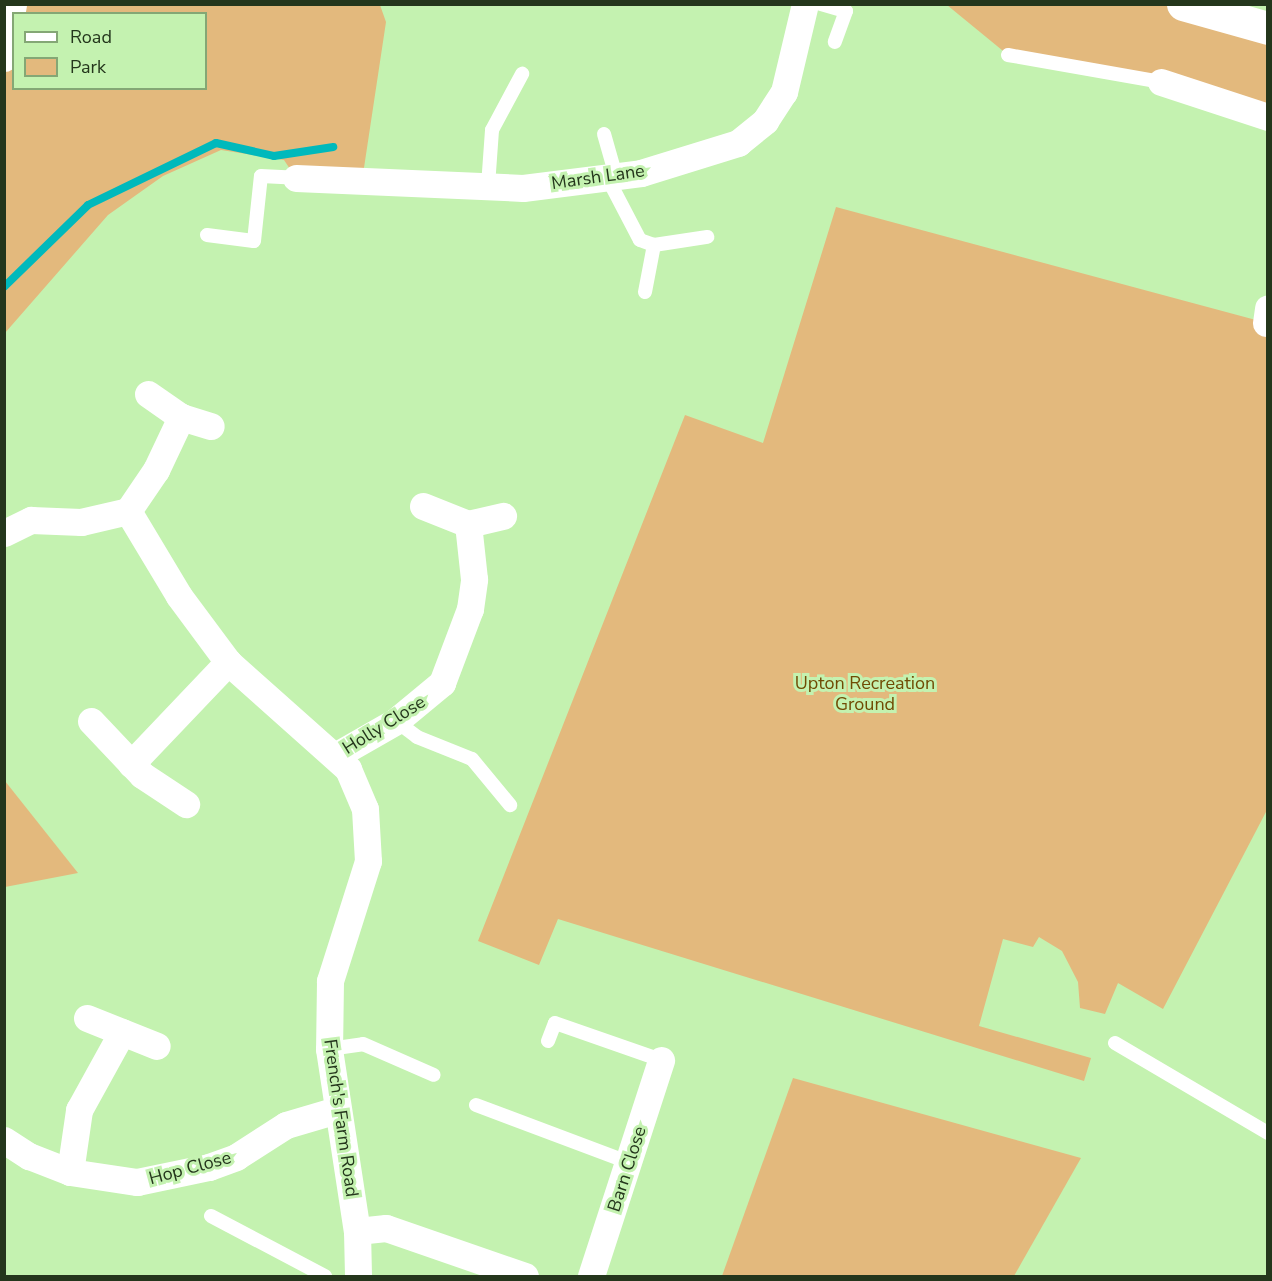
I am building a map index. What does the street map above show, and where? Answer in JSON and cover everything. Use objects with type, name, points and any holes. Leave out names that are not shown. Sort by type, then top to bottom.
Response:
[{"type":"main road","points":[[1184,4],[1268,28]]},
{"type":"street","name":"Marsh Lane","points":[[296,178],[523,188],[641,173],[738,143],[765,121],[784,92],[805,4]]},
{"type":"street","points":[[4,58],[12,15]]},
{"type":"street","points":[[1161,82],[1268,117]]},
{"type":"street","points":[[148,394],[181,417],[211,426]]},
{"type":"street","points":[[4,533],[31,520],[81,522],[128,511],[156,470],[181,417]]},
{"type":"street","points":[[423,506],[468,524],[503,516]]},
{"type":"street","name":"French's Farm Road","points":[[128,511],[179,596],[228,662],[348,769],[365,809],[368,861],[330,981],[329,1049],[357,1231],[358,1276]]},
{"type":"street","name":"Holly Close","points":[[335,756],[396,721],[442,683],[470,609],[474,579],[468,524]]},
{"type":"street","points":[[131,764],[228,662]]},
{"type":"street","points":[[92,721],[131,764],[186,804]]},
{"type":"street","points":[[87,1018],[157,1046]]},
{"type":"street","points":[[70,1172],[79,1110],[122,1032]]},
{"type":"street","name":"Barn Close","points":[[591,1276],[630,1163],[661,1060]]},
{"type":"street","name":"Hop Close","points":[[4,1140],[29,1156],[70,1172],[137,1182],[178,1175],[236,1157],[303,1118],[337,1110]]},
{"type":"street","points":[[357,1231],[386,1228],[516,1275]]},
{"type":"lane","points":[[821,4],[846,11],[835,42]]},
{"type":"lane","points":[[1008,55],[1161,82]]},
{"type":"lane","points":[[488,186],[492,130],[522,74]]},
{"type":"lane","points":[[604,134],[611,177],[640,240],[654,245],[707,237]]},
{"type":"lane","points":[[207,235],[254,241],[261,177],[296,178]]},
{"type":"lane","points":[[645,292],[654,245]]},
{"type":"lane","points":[[396,721],[417,737],[472,759],[510,805]]},
{"type":"lane","points":[[548,1041],[555,1023],[661,1060]]},
{"type":"lane","points":[[1115,1043],[1268,1133]]},
{"type":"lane","points":[[329,1049],[363,1044],[434,1074]]},
{"type":"lane","points":[[476,1104],[630,1163]]},
{"type":"lane","points":[[211,1216],[326,1276]]},
{"type":"green space","points":[[5,5],[380,5],[386,22],[362,181],[296,178],[284,160],[221,150],[163,176],[108,215],[5,333]]},
{"type":"green space","points":[[947,5],[1183,5],[1267,28],[1267,117],[1161,82],[1008,55]]},
{"type":"green space","name":"Upton Recreation Ground","points":[[836,207],[1267,323],[1267,810],[1163,1009],[1118,983],[1105,1014],[1080,1008],[1078,982],[1062,951],[1039,937],[1033,947],[1003,939],[979,1026],[1091,1058],[1084,1081],[558,919],[539,965],[478,941],[685,415],[763,443]]},
{"type":"green space","points":[[5,781],[78,873],[5,887]]},
{"type":"green space","points":[[793,1078],[1081,1158],[1014,1276],[722,1276]]},
{"type":"waterway","points":[[4,287],[88,205],[216,143],[274,156],[333,147]]}]
